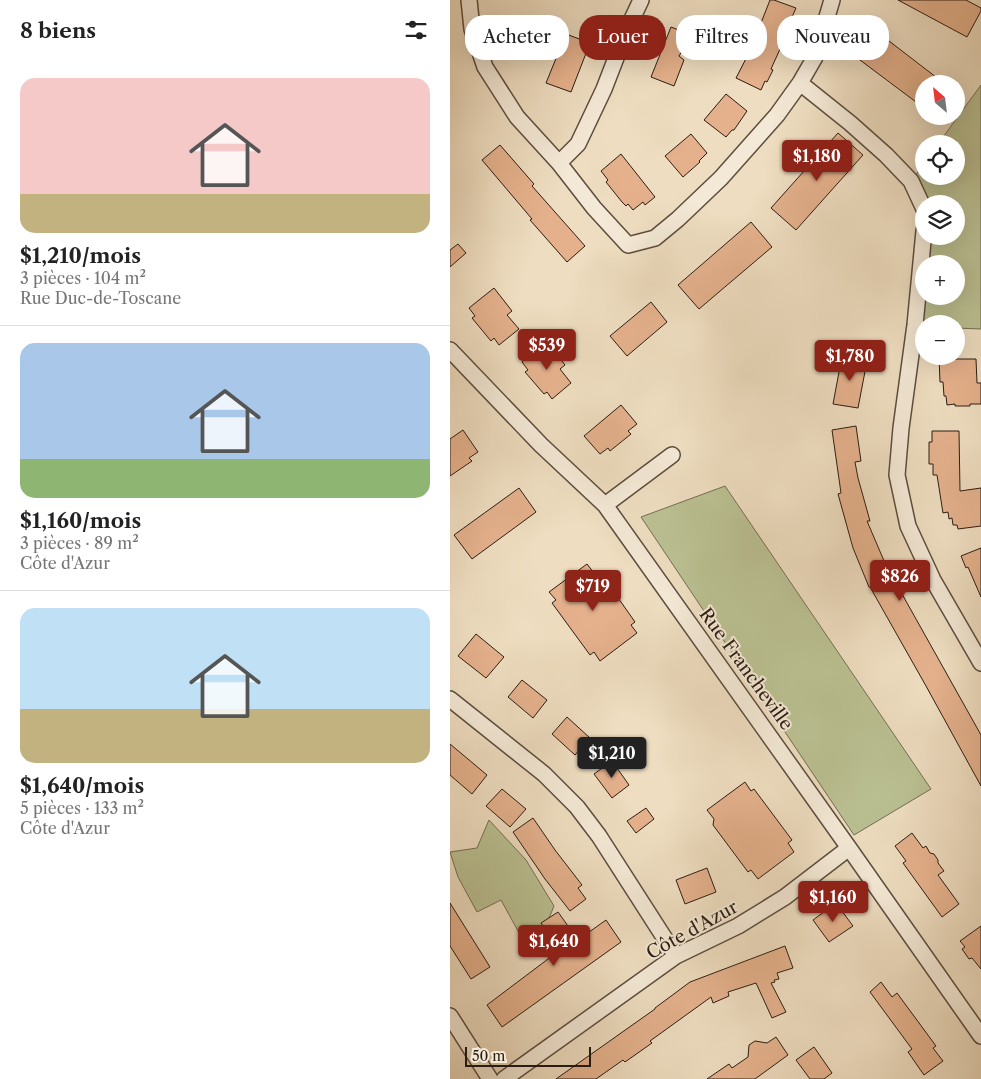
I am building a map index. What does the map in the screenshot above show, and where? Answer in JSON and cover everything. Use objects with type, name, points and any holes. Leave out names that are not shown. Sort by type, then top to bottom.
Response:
[{"type":"street","points":[[469,0],[472,30],[485,67],[517,117],[560,163],[594,208],[628,245],[655,238],[722,178],[777,115],[800,83],[815,57],[832,0]]},
{"type":"street","points":[[560,163],[578,144],[604,89],[626,32],[641,0]]},
{"type":"street","points":[[800,83],[850,122],[886,155],[911,181],[917,195]]},
{"type":"street","points":[[923,245],[897,475],[908,526],[933,580],[981,663]]},
{"type":"street","name":"Rue Francheville","points":[[450,350],[541,445],[605,505],[981,1036]]},
{"type":"street","points":[[605,505],[672,454]]},
{"type":"street","points":[[450,699],[544,774],[577,807],[599,836],[676,956]]},
{"type":"street","name":"Côte d'Azur","points":[[504,1079],[676,956],[738,926],[785,897],[849,848]]},
{"type":"street","points":[[450,1016],[490,1079]]},
{"type":"green space","points":[[981,85],[981,329],[965,328],[965,315],[916,315],[917,305],[965,305],[965,255],[922,255],[923,245],[965,245],[965,195],[919,195],[911,181],[915,176],[915,185],[965,185],[965,135],[945,135],[952,125],[965,125],[965,107]]},
{"type":"green space","points":[[725,486],[931,789],[854,835],[641,517]]},
{"type":"green space","points":[[489,820],[526,860],[554,906],[542,935],[524,942],[501,900],[477,912],[458,877],[450,852],[477,848]]},
{"type":"building","points":[[770,0],[796,8],[793,15],[777,15],[777,56],[771,69],[773,70],[761,90],[736,78],[745,60],[767,60],[767,15],[764,15]]},
{"type":"building","points":[[898,0],[966,0],[981,8],[981,11],[967,37]]},
{"type":"building","points":[[671,27],[676,29],[676,60],[684,60],[674,86],[651,77],[658,60],[666,60],[666,40]]},
{"type":"building","points":[[569,35],[579,39],[579,60],[583,60],[571,92],[546,83],[555,60],[569,60]]},
{"type":"building","points":[[889,41],[933,75],[915,75],[915,101],[860,60],[889,60]]},
{"type":"building","points":[[726,94],[747,111],[734,130],[726,137],[704,120]]},
{"type":"building","points":[[838,133],[863,155],[796,230],[771,208]]},
{"type":"building","points":[[691,134],[707,153],[683,177],[665,156]]},
{"type":"building","points":[[500,145],[534,184],[532,186],[585,246],[567,262],[530,220],[532,219],[482,160]]},
{"type":"building","points":[[621,154],[655,197],[645,205],[643,202],[633,210],[628,204],[626,206],[622,202],[606,182],[608,180],[601,171]]},
{"type":"building","points":[[751,222],[772,247],[699,309],[678,285]]},
{"type":"building","points":[[458,244],[466,253],[450,267],[450,250]]},
{"type":"building","points":[[494,288],[512,311],[507,315],[519,329],[499,345],[494,338],[491,341],[472,318],[475,316],[469,308]]},
{"type":"building","points":[[651,302],[667,322],[627,356],[610,336]]},
{"type":"building","points":[[547,342],[565,365],[560,369],[571,383],[552,399],[547,392],[544,394],[525,372],[528,370],[522,362]]},
{"type":"building","points":[[842,356],[867,361],[858,408],[833,404]]},
{"type":"building","points":[[965,359],[976,359],[977,383],[981,383],[981,404],[970,404],[970,406],[947,405],[943,382],[940,382],[939,365],[965,365]]},
{"type":"building","points":[[621,405],[637,424],[628,431],[631,434],[610,451],[608,448],[600,454],[584,436]]},
{"type":"building","points":[[856,426],[861,461],[855,462],[870,521],[867,521],[899,596],[902,594],[981,735],[981,786],[869,587],[853,548],[838,494],[841,493],[832,430]]},
{"type":"building","points":[[463,430],[478,452],[469,458],[472,461],[450,476],[450,439]]},
{"type":"building","points":[[932,431],[959,431],[960,491],[981,488],[981,526],[958,529],[957,525],[953,525],[952,518],[949,519],[948,512],[943,513],[937,475],[933,475],[933,464],[929,464],[929,442],[932,442]]},
{"type":"building","points":[[519,488],[536,512],[472,559],[454,535]]},
{"type":"building","points":[[981,548],[981,597],[961,556]]},
{"type":"building","points":[[587,564],[594,573],[597,571],[621,602],[635,622],[631,625],[637,633],[600,661],[594,652],[590,655],[552,603],[556,600],[549,592]]},
{"type":"building","points":[[476,634],[504,657],[486,678],[458,656]]},
{"type":"building","points":[[522,680],[547,700],[533,718],[508,697]]},
{"type":"building","points":[[567,717],[590,738],[575,755],[552,734]]},
{"type":"building","points":[[450,744],[487,775],[472,794],[450,775]]},
{"type":"building","points":[[612,761],[629,785],[612,798],[594,774]]},
{"type":"building","points":[[745,782],[751,791],[754,789],[792,840],[788,843],[794,852],[758,879],[751,870],[748,872],[713,825],[714,819],[707,810]]},
{"type":"building","points":[[502,789],[526,809],[510,827],[486,806]]},
{"type":"building","points":[[646,808],[654,819],[636,833],[627,821]]},
{"type":"building","points":[[533,818],[582,885],[578,888],[586,899],[570,911],[545,879],[513,832]]},
{"type":"building","points":[[912,833],[923,848],[926,846],[930,853],[934,854],[938,860],[944,871],[938,875],[959,904],[942,917],[903,863],[906,861],[895,846]]},
{"type":"building","points":[[707,868],[716,892],[685,904],[676,880]]},
{"type":"building","points":[[450,903],[490,967],[471,979],[450,946]]},
{"type":"building","points":[[836,903],[853,926],[829,942],[813,920]]},
{"type":"building","points":[[558,912],[578,940],[606,920],[621,942],[502,1027],[487,1005],[560,950],[541,923]]},
{"type":"building","points":[[981,926],[981,969],[972,958],[969,959],[962,949],[965,947],[960,941]]},
{"type":"building","points":[[785,946],[793,968],[777,973],[779,979],[771,983],[786,1012],[772,1018],[756,983],[728,992],[729,996],[713,1003],[711,997],[650,1041],[652,1043],[596,1079],[556,1079],[690,982]]},
{"type":"building","points":[[881,982],[892,997],[897,993],[936,1046],[933,1048],[943,1061],[924,1075],[908,1052],[912,1049],[870,992]]},
{"type":"building","points":[[776,1037],[788,1055],[755,1079],[707,1079],[729,1064],[732,1068],[748,1057],[749,1045],[755,1041],[767,1043]]},
{"type":"building","points":[[814,1047],[832,1073],[824,1079],[810,1079],[796,1060]]}]
